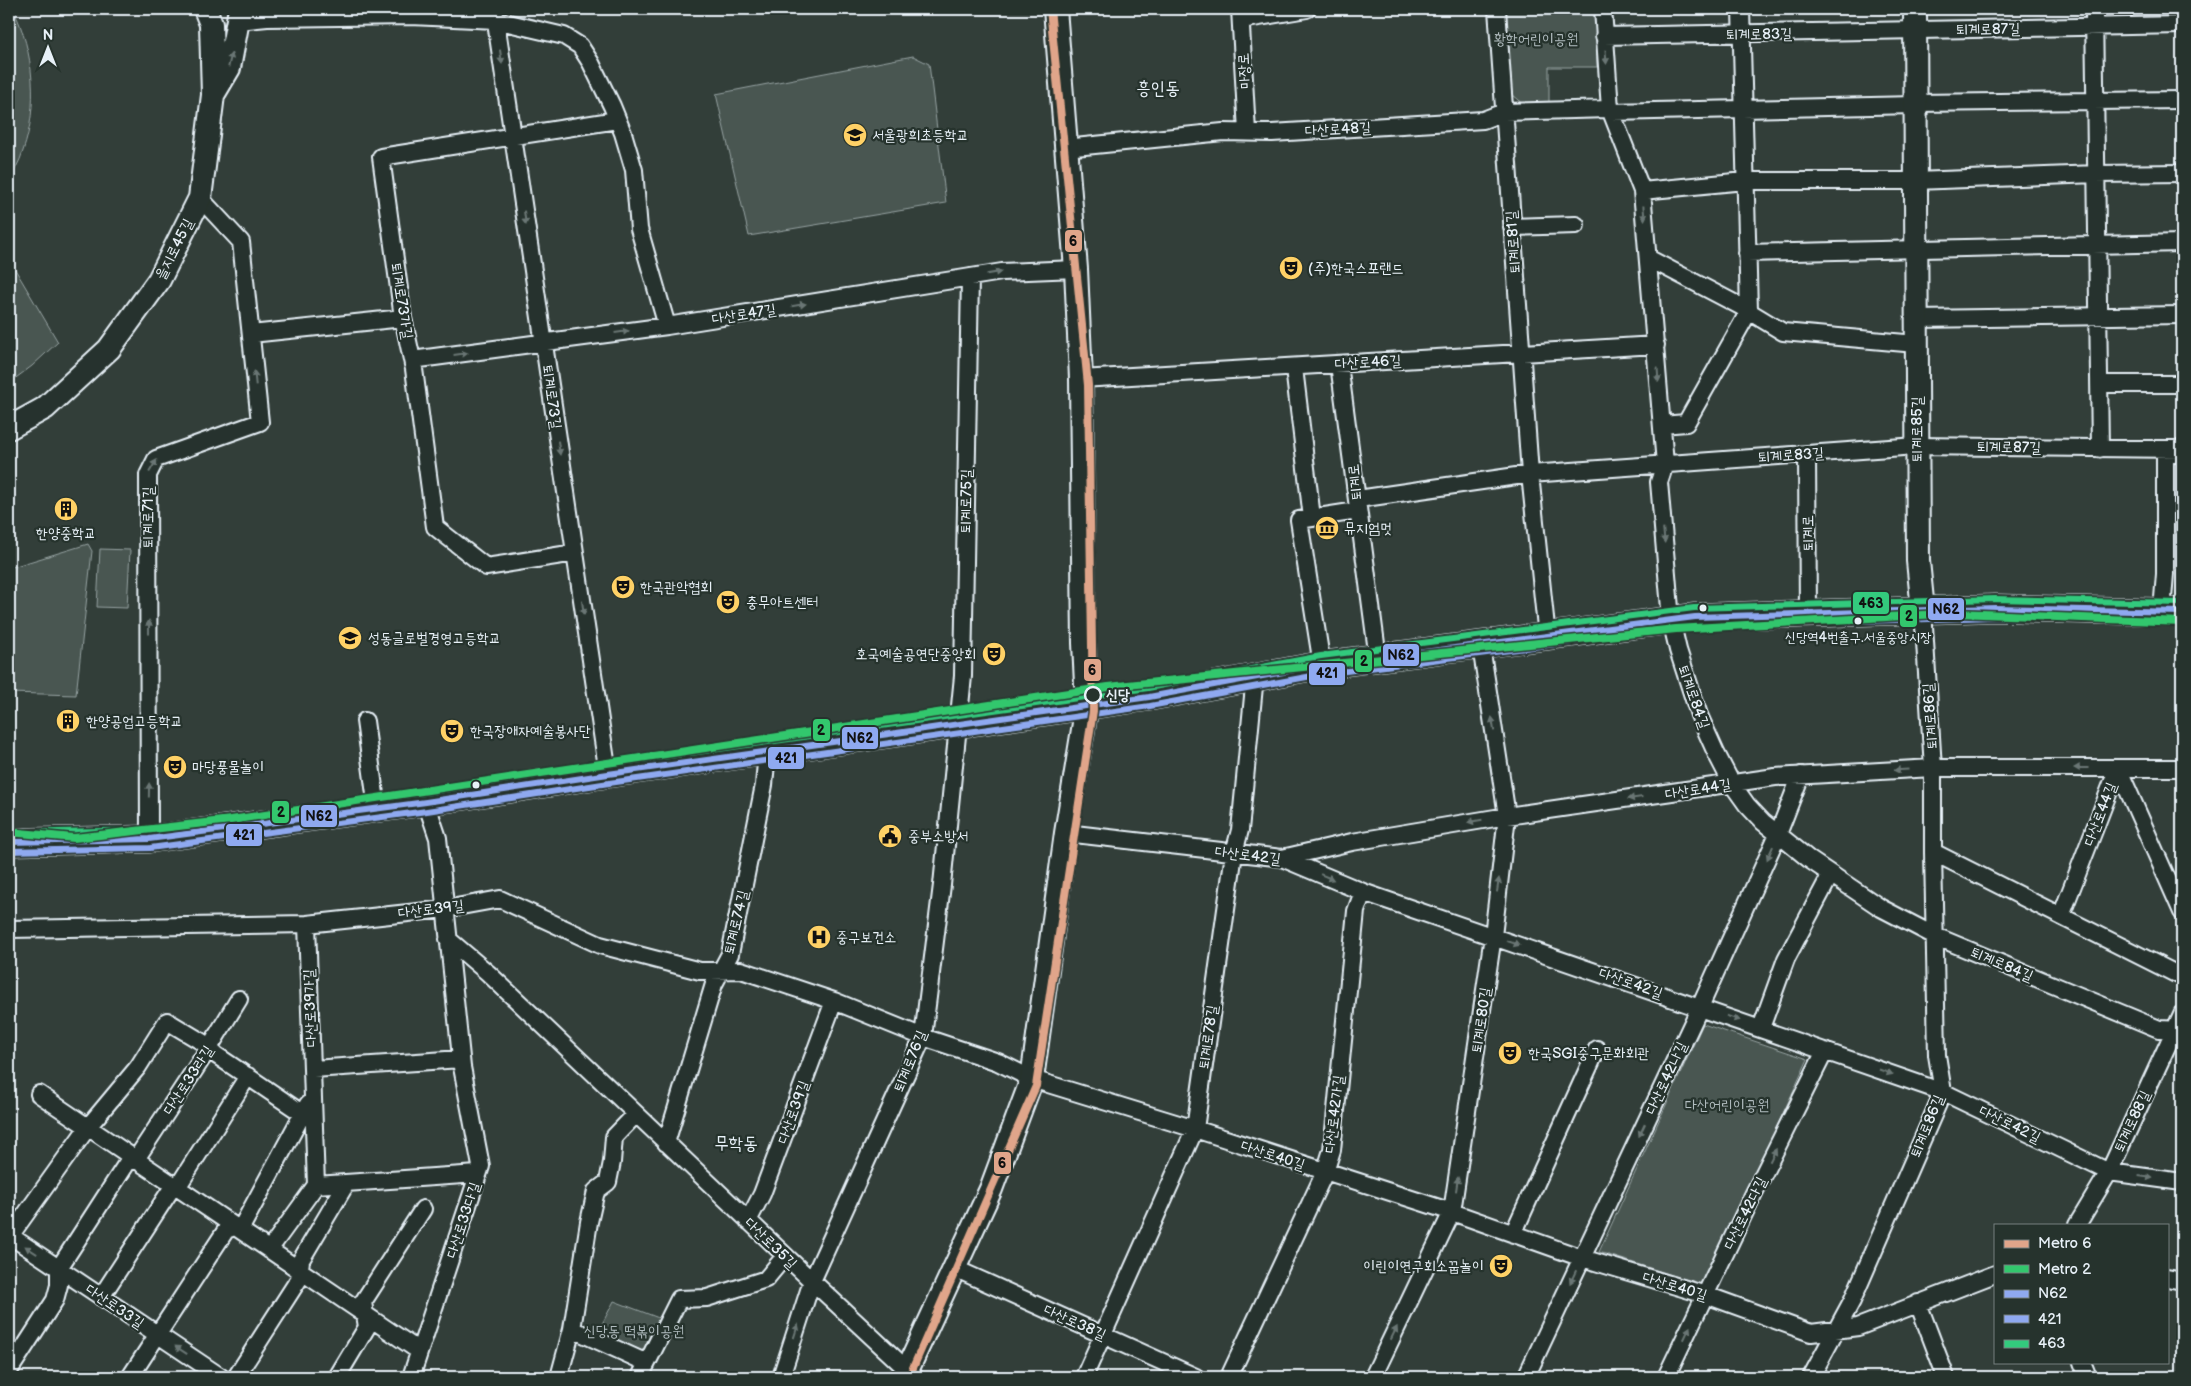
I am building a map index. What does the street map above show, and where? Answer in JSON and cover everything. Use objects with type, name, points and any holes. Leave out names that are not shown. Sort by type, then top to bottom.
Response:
[{"type":"main road","name":"을지로45길","points":[[9,428],[45,408],[109,349],[159,280],[200,198],[213,95],[211,24],[205,9]]},
{"type":"main road","points":[[909,1375],[990,1189],[1032,1079],[1066,833],[1087,705],[1084,643],[1081,379],[1076,269],[1055,9]]},
{"type":"main road","name":"퇴계로85길","points":[[1915,9],[1918,561],[1923,610]]},
{"type":"main road","points":[[213,95],[229,68],[239,15]]},
{"type":"main road","points":[[9,842],[148,839],[377,809],[1149,697],[1322,665],[1695,617],[1995,608],[2172,612]]},
{"type":"street","points":[[1241,14],[1307,9]]},
{"type":"street","name":"퇴계로81길","points":[[1496,9],[1520,353],[1547,637]]},
{"type":"street","points":[[1603,9],[1610,111],[1642,191],[1665,464],[1659,482],[1671,620]]},
{"type":"street","points":[[1662,425],[1686,423],[1749,311],[1741,9]]},
{"type":"street","points":[[2094,9],[2100,449]]},
{"type":"street","points":[[239,15],[267,18],[495,14],[564,36],[580,46],[591,63],[618,120],[634,170],[639,229],[667,326]]},
{"type":"street","name":"퇴계로73길","points":[[495,14],[608,774]]},
{"type":"street","name":"마장로","points":[[1241,14],[1247,132]]},
{"type":"street","name":"퇴계로87길","points":[[1914,31],[2182,25]]},
{"type":"street","name":"퇴계로83길","points":[[1604,36],[1914,31]]},
{"type":"street","points":[[1610,111],[2182,100]]},
{"type":"street","name":"다산로48길","points":[[1065,148],[1223,132],[1272,133],[1483,120],[1504,112],[1610,111]]},
{"type":"street","name":"퇴계로73가길","points":[[575,553],[486,567],[435,527],[381,157],[618,120]]},
{"type":"street","points":[[1642,191],[1745,180],[1915,181],[2096,174],[2182,173]]},
{"type":"street","name":"퇴계로71길","points":[[148,839],[148,475],[156,459],[260,422],[241,242],[200,198]]},
{"type":"street","points":[[1512,227],[1576,225]]},
{"type":"street","points":[[1747,253],[2182,243]]},
{"type":"street","points":[[1648,258],[1749,311],[1783,332],[1916,344]]},
{"type":"street","name":"다산로47길","points":[[412,360],[544,344],[667,326],[1002,272],[1076,269]]},
{"type":"street","name":"퇴계로75길","points":[[957,724],[963,676],[970,277]]},
{"type":"street","points":[[1916,319],[2182,315]]},
{"type":"street","points":[[251,334],[403,318]]},
{"type":"street","name":"다산로46길","points":[[1081,379],[1294,368],[1656,345]]},
{"type":"street","name":"퇴계로","points":[[1339,364],[1378,659]]},
{"type":"street","points":[[1294,368],[1306,519],[1322,665]]},
{"type":"street","points":[[2099,384],[2182,384]]},
{"type":"street","name":"퇴계로83길","points":[[1665,464],[1917,446]]},
{"type":"street","name":"퇴계로87길","points":[[1917,446],[2182,449]]},
{"type":"street","points":[[2165,449],[2165,574],[2172,612]]},
{"type":"street","name":"퇴계로87길","points":[[2165,449],[2182,458]]},
{"type":"street","name":"퇴계로","points":[[1806,454],[1808,613]]},
{"type":"street","points":[[1306,519],[1358,505],[1530,474],[1665,464]]},
{"type":"street","name":"퇴계로86길","points":[[1814,1375],[1852,1301],[1943,1092],[1937,1056],[1933,768],[1923,610]]},
{"type":"street","name":"퇴계로84길","points":[[1671,620],[1686,678],[1699,715],[1732,784],[1747,805],[1778,834],[1831,874],[1881,908],[1935,936],[2159,1029],[2179,1029]]},
{"type":"street","name":"퇴계로80길","points":[[1373,1377],[1452,1212],[1493,936],[1507,816],[1481,646]]},
{"type":"street","name":"퇴계로78길","points":[[1084,1377],[1195,1129],[1234,853],[1240,830],[1255,676]]},
{"type":"street","points":[[366,721],[377,809]]},
{"type":"street","name":"퇴계로76길","points":[[781,1377],[812,1282],[924,1037],[942,885],[957,724]]},
{"type":"street","name":"퇴계로74길","points":[[666,1143],[714,984],[730,954],[764,784],[767,752]]},
{"type":"street","name":"다산로44길","points":[[1282,858],[1352,842],[1507,816],[1775,777],[1933,768],[2182,768]]},
{"type":"street","points":[[2118,768],[2182,912]]},
{"type":"street","name":"다산로44길","points":[[2060,916],[2118,768]]},
{"type":"street","name":"다산로42나길","points":[[1526,1377],[1700,1007],[1778,834],[1801,775]]},
{"type":"street","name":"다산로33다길","points":[[411,1377],[481,1166],[461,1058],[438,838],[426,802]]},
{"type":"street","name":"다산로42길","points":[[1066,833],[1282,858],[1363,892],[1943,1092],[2109,1172],[2182,1182]]},
{"type":"street","points":[[1933,852],[2182,977]]},
{"type":"street","points":[[1761,1028],[1786,959],[1831,874]]},
{"type":"street","name":"다산로42가길","points":[[1229,1377],[1325,1172],[1332,1150],[1356,911],[1363,892]]},
{"type":"street","name":"다산로39길","points":[[9,929],[307,924],[445,909],[500,898],[600,945],[700,971],[741,970],[834,1001],[924,1037],[998,1062],[1032,1079]]},
{"type":"street","name":"다산로39가길","points":[[307,924],[316,1185]]},
{"type":"street","name":"다산로35길","points":[[448,939],[495,980],[909,1375]]},
{"type":"street","name":"다산로33라길","points":[[59,1268],[128,1164],[135,1160],[239,999]]},
{"type":"street","name":"다산로39길","points":[[748,1221],[762,1194],[834,1001]]},
{"type":"street","name":"퇴계로88길","points":[[2078,1224],[2109,1172],[2179,1029],[2182,1014]]},
{"type":"street","points":[[9,1235],[88,1127],[138,1067],[167,1021],[304,1114]]},
{"type":"street","points":[[1513,1234],[1597,1049]]},
{"type":"street","name":"다산로42다길","points":[[1666,1377],[1825,1051]]},
{"type":"street","points":[[313,1069],[461,1058]]},
{"type":"street","points":[[101,1297],[170,1191],[180,1183],[248,1076]]},
{"type":"street","name":"다산로40길","points":[[1032,1079],[1195,1129],[1452,1212],[1582,1258],[1706,1294],[1811,1333],[1836,1330]]},
{"type":"street","name":"다산로39가길","points":[[238,1228],[304,1114],[313,1093]]},
{"type":"street","points":[[39,1094],[419,1351]]},
{"type":"street","points":[[559,1377],[572,1330],[596,1190],[608,1182],[614,1137],[636,1114]]},
{"type":"street","points":[[269,1250],[316,1185],[478,1174]]},
{"type":"street","points":[[236,1377],[299,1279],[301,1260],[346,1184]]},
{"type":"street","points":[[337,1377],[367,1327],[363,1302],[423,1209]]},
{"type":"street","points":[[130,1377],[226,1230],[238,1228]]},
{"type":"street","name":"다산로33길","points":[[9,1235],[221,1377]]},
{"type":"street","points":[[572,1330],[644,1370],[679,1299],[707,1298],[766,1279],[785,1256]]},
{"type":"street","points":[[9,1371],[55,1300],[59,1285],[59,1268]]},
{"type":"street","name":"다산로38길","points":[[954,1268],[1196,1377]]},
{"type":"street","points":[[1836,1330],[1858,1327],[1994,1274]]},
{"type":"street","points":[[2168,1278],[2182,1281]]},
{"type":"street","points":[[1918,1303],[1946,1377]]},
{"type":"street","points":[[2083,1364],[2088,1377]]},
{"type":"green space","points":[[9,9],[13,9],[26,43],[32,79],[32,97],[28,134],[22,155],[9,182]]},
{"type":"green space","name":"황학어린이공원","points":[[1503,9],[1595,9],[1597,67],[1549,67],[1549,104],[1524,105],[1506,90]]},
{"type":"green space","points":[[913,56],[929,64],[946,203],[749,236],[716,94]]},
{"type":"green space","points":[[9,259],[58,342],[32,366],[9,383]]},
{"type":"green space","points":[[88,544],[92,551],[76,695],[9,693],[9,568]]},
{"type":"green space","points":[[100,549],[130,550],[127,608],[97,607]]},
{"type":"green space","name":"다산어린이공원","points":[[1703,1024],[1808,1059],[1704,1285],[1599,1252]]},
{"type":"green space","name":"신당동 떡볶이공원","points":[[614,1301],[664,1320],[645,1359],[608,1343],[602,1324]]},
{"type":"metro line","name":"6","points":[[909,1377],[1036,1086],[1093,711],[1088,385],[1050,9]]},
{"type":"metro line","name":"2","points":[[9,832],[74,838],[231,820],[1108,687],[1676,629],[1957,613],[2182,622]]},
{"type":"transit line","name":"463","points":[[9,833],[148,830],[425,793],[607,765],[1148,688],[1321,656],[1694,608],[1995,599],[2182,603]]},
{"type":"transit line","name":"N62","points":[[9,842],[149,839],[426,802],[608,774],[1149,697],[1322,665],[1695,617],[1995,608],[2182,612]]},
{"type":"transit line","name":"421","points":[[9,851],[150,848],[427,811],[609,783],[1150,706],[1323,674],[1696,626],[1995,617],[2182,621]]},
{"type":"place","name":"서울광희초등학교","points":[[855,135]]},
{"type":"place","name":"(주)한국스포랜드","points":[[1291,268]]},
{"type":"place","name":"한양중학교","points":[[66,509]]},
{"type":"place","name":"뮤지엄멋","points":[[1327,528]]},
{"type":"place","name":"한국관악협회","points":[[623,587]]},
{"type":"place","name":"충무아트센터","points":[[728,602]]},
{"type":"place","name":"신당역4번출구.서울중앙시장","points":[[1858,621]]},
{"type":"place","name":"성동글로벌경영고등학교","points":[[350,638]]},
{"type":"place","name":"호국예술공연단중앙회","points":[[994,654]]},
{"type":"place","name":"신당","points":[[1093,695]]},
{"type":"place","name":"한양공업고등학교","points":[[68,721]]},
{"type":"place","name":"한국장애자예술봉사단","points":[[452,731]]},
{"type":"place","name":"마당풍물놀이","points":[[175,767]]},
{"type":"place","name":"중부소방서","points":[[890,836]]},
{"type":"place","name":"중구보건소","points":[[819,937]]},
{"type":"place","name":"한국SGI중구문화회관","points":[[1510,1053]]},
{"type":"place","name":"이린이연구회소꿉놀이","points":[[1501,1266]]},
{"type":"district","name":"흥인동","points":[[1158,88]]},
{"type":"district","name":"무학동","points":[[736,1143]]}]
